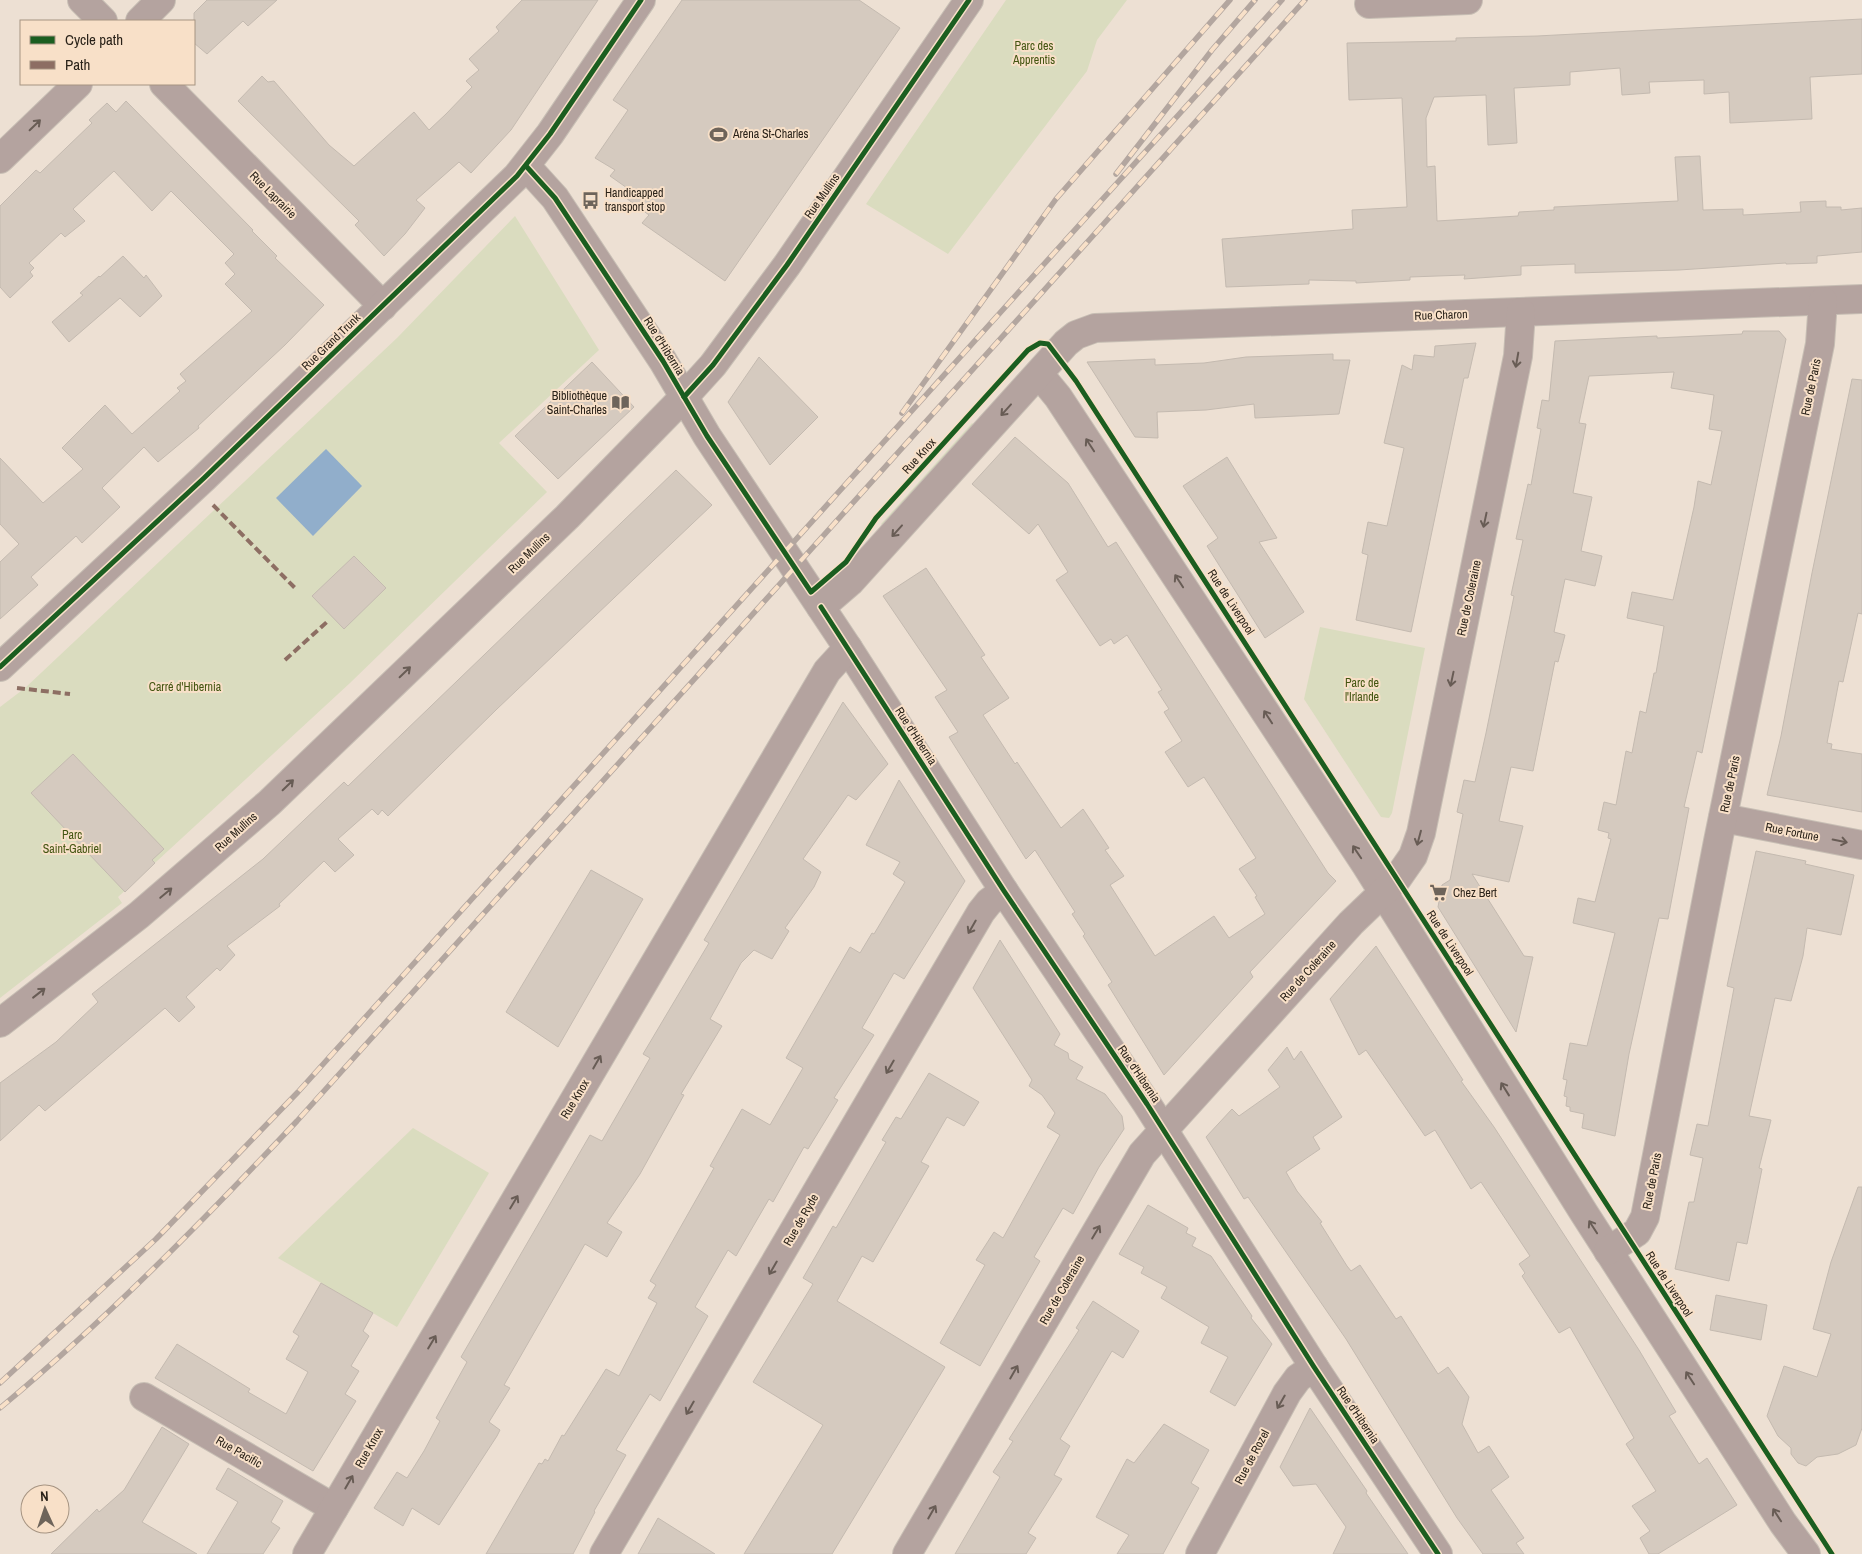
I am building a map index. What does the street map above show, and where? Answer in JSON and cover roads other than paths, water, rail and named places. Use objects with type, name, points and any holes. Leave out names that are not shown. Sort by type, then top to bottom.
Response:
[{"type":"street","points":[[82,0],[101,20]]},
{"type":"street","points":[[141,20],[162,0]]},
{"type":"street","name":"Rue Grand Trunk","points":[[0,667],[204,478],[526,166],[641,0]]},
{"type":"street","name":"Rue Mullins","points":[[0,1023],[139,916],[262,808],[567,518],[684,397],[713,365],[787,265],[969,0]]},
{"type":"street","points":[[1369,4],[1468,0]]},
{"type":"street","points":[[0,159],[77,85]]},
{"type":"street","name":"Rue Laprairie","points":[[165,85],[382,306]]},
{"type":"street","name":"Rue d'Hibernia","points":[[526,166],[555,198],[663,360],[707,436],[848,648],[1004,891],[1163,1131],[1314,1367],[1438,1554]]},
{"type":"street","name":"Rue Charon","points":[[1039,374],[1066,343],[1076,335],[1095,328],[1862,299]]},
{"type":"street","name":"Rue de Paris","points":[[1608,1251],[1628,1239],[1644,1222],[1723,818],[1820,344],[1823,301]]},
{"type":"street","name":"Rue de Coleraine","points":[[907,1554],[1142,1154],[1351,923],[1384,893],[1414,856],[1421,833],[1518,356],[1521,312]]},
{"type":"street","points":[[820,607],[850,582],[1039,374],[1058,397],[1384,893],[1608,1251],[1783,1523],[1806,1554]]},
{"type":"street","name":"Rue Knox","points":[[306,1554],[827,671],[848,648]]},
{"type":"street","name":"Rue Fortune","points":[[1723,818],[1862,845]]},
{"type":"street","name":"Rue de Ryde","points":[[604,1554],[981,912],[988,902],[1004,891]]},
{"type":"street","name":"Rue de Rozel","points":[[1200,1554],[1287,1393],[1298,1378],[1314,1367]]},
{"type":"street","name":"Rue Pacific","points":[[144,1397],[334,1508]]},
{"type":"water","points":[[326,449],[362,486],[313,536],[276,498]]},
{"type":"railway","points":[[902,413],[1056,199],[1230,0]]},
{"type":"railway","points":[[1116,174],[1212,50],[1255,0]]},
{"type":"railway","points":[[0,1383],[156,1239],[298,1092],[1282,0]]},
{"type":"railway","points":[[0,1408],[116,1305],[226,1196],[297,1121],[1305,0]]},
{"type":"place","name":"Aréna St-Charles","points":[[719,134]]},
{"type":"place","name":"Handicapped transport stop","points":[[591,200]]},
{"type":"place","name":"Bibliothèque Saint-Charles","points":[[621,403]]},
{"type":"place","name":"Chez Bert","points":[[1439,893]]},
{"type":"park label","name":"Parc des Apprentis","points":[[1034,53]]},
{"type":"park label","name":"Carré d'Hibernia","points":[[185,687]]},
{"type":"park label","name":"Parc de l'Irlande","points":[[1362,690]]},
{"type":"park label","name":"Parc Saint-Gabriel","points":[[72,842]]}]
